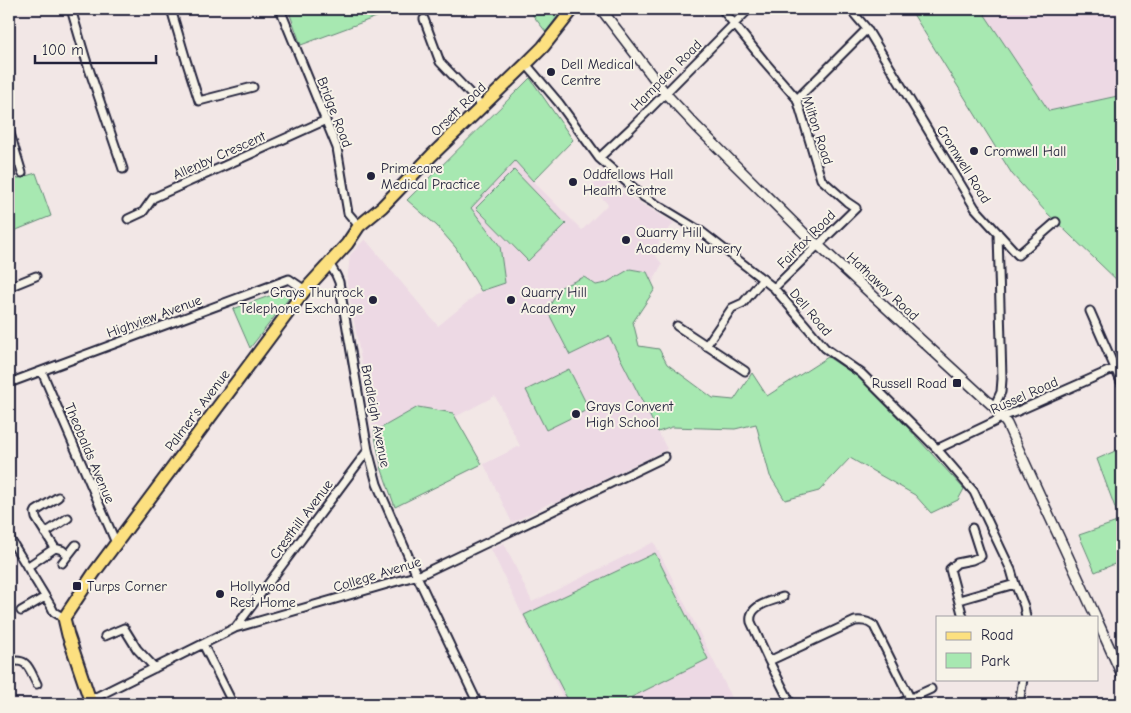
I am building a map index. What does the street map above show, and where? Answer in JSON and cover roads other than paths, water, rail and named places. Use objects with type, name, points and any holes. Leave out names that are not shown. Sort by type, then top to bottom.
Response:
[{"type":"main road","name":"Orsett Road","points":[[359,226],[382,207],[432,155],[543,47],[573,9]]},
{"type":"main road","name":"Palmer's Avenue","points":[[64,618],[89,580],[306,290],[347,244],[359,226]]},
{"type":"main road","points":[[64,618],[89,703]]},
{"type":"street","points":[[71,9],[123,169]]},
{"type":"street","points":[[171,9],[199,101],[253,87]]},
{"type":"street","name":"Bridge Road","points":[[280,9],[337,148],[348,213],[359,226]]},
{"type":"street","name":"Hathaway Road","points":[[601,9],[666,94],[697,127],[812,242],[818,245],[994,407],[1007,424],[1096,616]]},
{"type":"street","name":"Milton Road","points":[[722,9],[797,99],[821,178],[856,208]]},
{"type":"street","name":"Hampden Road","points":[[599,158],[666,94],[749,9]]},
{"type":"street","name":"Cromwell Road","points":[[850,9],[867,30],[976,208],[1018,255],[1056,222]]},
{"type":"street","points":[[424,19],[440,62],[482,106]]},
{"type":"street","points":[[797,99],[867,30]]},
{"type":"street","name":"Dell Road","points":[[526,64],[559,103],[599,158],[644,197],[702,232],[774,288],[825,348],[861,372],[936,449],[974,492],[1011,570],[1026,616]]},
{"type":"street","name":"Allenby Crescent","points":[[128,219],[143,212],[153,198],[326,120]]},
{"type":"street","points":[[9,130],[22,173]]},
{"type":"street","name":"Fairfax Road","points":[[774,288],[856,208]]},
{"type":"street","points":[[994,407],[1001,392],[1002,379],[998,233]]},
{"type":"street","name":"Bradleigh Avenue","points":[[330,263],[339,282],[368,450],[377,484],[416,576],[478,704]]},
{"type":"street","points":[[9,287],[36,276]]},
{"type":"street","points":[[706,346],[732,308],[743,303],[763,279]]},
{"type":"street","name":"Highview Avenue","points":[[9,383],[289,280],[306,290]]},
{"type":"street","points":[[1090,311],[1119,367],[1122,384]]},
{"type":"street","points":[[677,326],[745,370]]},
{"type":"street","name":"Russel Road","points":[[936,449],[1002,417],[1018,412],[1119,367]]},
{"type":"street","name":"Theobalds Avenue","points":[[42,372],[116,544]]},
{"type":"street","name":"Cresthill Avenue","points":[[235,628],[368,450]]},
{"type":"street","name":"College Avenue","points":[[89,703],[235,628],[422,574],[665,457]]},
{"type":"street","points":[[58,497],[35,512],[36,518],[55,548],[62,550],[68,555]]},
{"type":"street","points":[[45,533],[68,518]]},
{"type":"street","points":[[963,616],[950,569],[957,563],[981,556],[972,528]]},
{"type":"street","points":[[9,537],[54,612],[64,618]]},
{"type":"street","points":[[62,563],[76,545]]},
{"type":"street","points":[[27,567],[55,548]]},
{"type":"street","points":[[959,600],[1015,584]]},
{"type":"street","points":[[21,611],[45,597]]},
{"type":"street","points":[[783,597],[755,608],[751,612],[750,617],[769,661],[791,704]]},
{"type":"street","points":[[769,661],[855,621],[866,621],[874,626],[910,698]]},
{"type":"street","points":[[1098,622],[1122,675]]},
{"type":"street","points":[[105,636],[124,628],[137,650],[155,668]]},
{"type":"street","points":[[204,644],[233,704]]},
{"type":"street","points":[[9,662],[22,661],[30,670],[37,684]]},
{"type":"street","points":[[1019,704],[1023,680]]},
{"type":"street","points":[[898,704],[931,689]]},
{"type":"place","name":"Dell Medical Centre","points":[[551,72]]},
{"type":"place","name":"Cromwell Hall","points":[[974,151]]},
{"type":"place","name":"Primecare Medical Practice","points":[[371,176]]},
{"type":"place","name":"Oddfellows Hall Health Centre","points":[[573,182]]},
{"type":"place","name":"Quarry Hill Academy Nursery","points":[[626,240]]},
{"type":"place","name":"Grays Thurrock Telephone Exchange","points":[[373,300]]},
{"type":"place","name":"Quarry Hill Academy","points":[[511,300]]},
{"type":"place","name":"Russell Road","points":[[957,383]]},
{"type":"place","name":"Grays Convent High School","points":[[576,414]]},
{"type":"place","name":"Turps Corner","points":[[77,586]]},
{"type":"place","name":"Hollywood Rest Home","points":[[220,594]]}]
